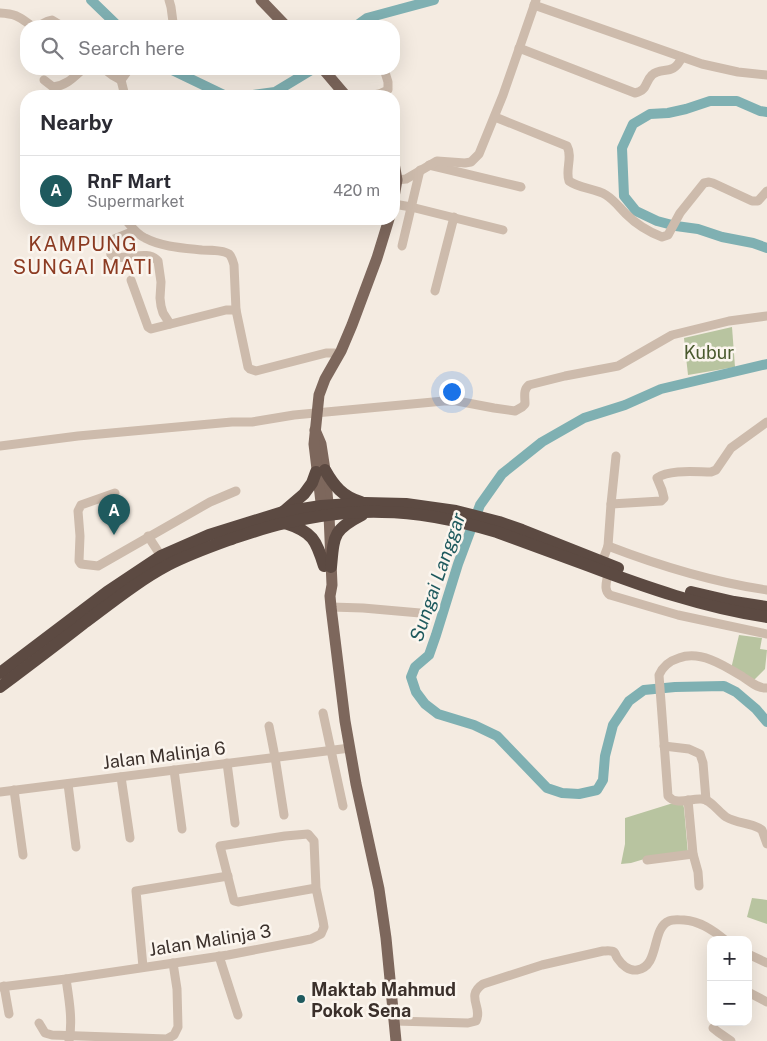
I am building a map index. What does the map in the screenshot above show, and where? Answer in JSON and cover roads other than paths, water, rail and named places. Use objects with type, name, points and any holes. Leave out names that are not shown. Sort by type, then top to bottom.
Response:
[{"type":"highway","points":[[0,687],[140,582],[167,566],[283,517],[304,494],[320,471],[350,499],[365,507],[384,512],[454,516],[522,530],[646,578],[694,593],[767,608]]},
{"type":"highway","points":[[0,673],[107,592],[161,556],[209,535],[283,517],[365,507]]},
{"type":"highway","points":[[327,567],[336,534],[365,507]]},
{"type":"highway","points":[[283,517],[312,538],[327,567]]},
{"type":"highway","points":[[484,523],[497,532],[608,573],[694,601],[732,611],[767,616]]},
{"type":"main road","points":[[261,0],[280,20]]},
{"type":"main road","points":[[328,75],[341,90]]},
{"type":"main road","points":[[387,225],[352,325],[325,378],[319,395],[314,444],[320,471],[325,511],[326,586],[330,601],[338,672],[356,784],[379,889],[386,938],[396,1041]]},
{"type":"street","points":[[169,0],[173,20]]},
{"type":"street","points":[[400,180],[406,179],[437,161],[471,162],[479,154],[495,117],[535,2],[702,64],[767,76]]},
{"type":"street","points":[[0,13],[12,14],[24,20]]},
{"type":"street","points":[[519,48],[635,93],[643,90],[651,76],[673,69],[679,64],[682,56]]},
{"type":"street","points":[[44,80],[53,87],[61,86],[77,75]]},
{"type":"street","points":[[113,75],[121,80],[124,90]]},
{"type":"street","points":[[121,80],[125,75]]},
{"type":"street","points":[[386,75],[388,90]]},
{"type":"street","points":[[495,117],[567,146],[570,152],[569,182],[605,194],[636,223],[662,237],[668,235],[680,213],[702,184],[706,182],[721,186],[752,202],[758,201],[767,191]]},
{"type":"street","points":[[425,167],[521,187]]},
{"type":"street","points":[[402,246],[425,167]]},
{"type":"street","points":[[400,205],[503,230]]},
{"type":"street","points":[[435,291],[454,217]]},
{"type":"street","points":[[130,225],[134,231],[145,238],[169,246],[228,254],[233,260],[234,265],[236,310],[248,366],[253,371],[326,353],[339,353]]},
{"type":"street","points":[[134,231],[112,240],[111,255],[116,258],[152,256],[158,260],[161,282],[160,306],[170,324]]},
{"type":"street","points":[[131,280],[149,328],[154,329],[226,310],[236,310]]},
{"type":"street","points":[[0,446],[124,432],[232,422],[252,422],[294,415],[444,401],[458,401],[515,411],[525,404],[524,392],[529,385],[618,366],[672,335],[729,321],[767,316]]},
{"type":"street","points":[[611,504],[661,501],[664,495],[657,478],[670,473],[711,472],[716,470],[731,448],[767,422]]},
{"type":"street","points":[[602,562],[608,546],[616,456]]},
{"type":"street","points":[[115,493],[81,505],[78,511],[79,561],[81,564],[98,566],[210,502],[236,491]]},
{"type":"street","points":[[148,536],[161,556]]},
{"type":"street","points":[[608,546],[714,580],[767,590]]},
{"type":"street","points":[[608,573],[606,590],[610,595],[678,615],[767,634]]},
{"type":"street","points":[[330,601],[363,608],[420,613]]},
{"type":"street","points":[[767,688],[759,688],[721,664],[694,656],[672,660],[662,668],[659,675],[668,796],[671,800],[676,801],[706,800],[726,817],[759,828],[764,834],[767,844]]},
{"type":"street","points":[[323,713],[343,806]]},
{"type":"street","points":[[269,726],[284,815]]},
{"type":"street","points":[[664,746],[689,749],[700,754],[703,763],[706,800]]},
{"type":"street","name":"Jalan Malinja 6","points":[[0,792],[350,748]]},
{"type":"street","points":[[227,763],[235,823]]},
{"type":"street","points":[[174,770],[182,829]]},
{"type":"street","points":[[121,777],[130,838]]},
{"type":"street","points":[[68,784],[76,846]]},
{"type":"street","points":[[14,790],[23,855]]},
{"type":"street","points":[[688,800],[693,854],[698,872],[699,886]]},
{"type":"street","name":"Jalan Malinja 3","points":[[2,986],[66,979],[219,956],[311,939],[321,934],[324,927],[316,888],[314,841],[308,834],[220,846],[228,876]]},
{"type":"street","points":[[647,860],[693,854]]},
{"type":"street","points":[[143,968],[136,891],[228,876],[234,901],[238,902],[316,888]]},
{"type":"street","points":[[394,1021],[468,1023],[476,1021],[478,1015],[474,997],[475,992],[483,984],[542,965],[603,951],[610,950],[614,952],[617,959],[624,966],[637,970],[644,967],[652,957],[661,926],[667,921],[694,921],[720,936]]},
{"type":"street","points":[[219,956],[238,1015]]},
{"type":"street","points":[[752,956],[767,962]]},
{"type":"street","points":[[39,1023],[45,1033],[69,1038],[168,1039],[174,1036],[178,1027],[177,988],[173,963]]},
{"type":"street","points":[[66,979],[69,1005],[69,1038]]},
{"type":"street","points":[[2,986],[9,1014]]},
{"type":"street","points":[[752,994],[767,1002]]},
{"type":"street","points":[[713,1028],[731,1041]]},
{"type":"waterway","points":[[91,0],[112,20]]},
{"type":"waterway","points":[[364,20],[434,0]]},
{"type":"waterway","points":[[182,75],[214,90]]},
{"type":"waterway","points":[[278,90],[303,75]]},
{"type":"waterway","name":"Sungai Langgar","points":[[767,112],[737,101],[710,101],[668,113],[650,114],[633,124],[622,148],[624,196],[636,211],[657,221],[698,229],[767,248]]},
{"type":"waterway","name":"Sungai Langgar","points":[[767,364],[661,389],[625,405],[584,418],[542,442],[502,474],[480,505],[458,564],[429,655],[415,667],[411,677],[416,692],[425,704],[438,714],[474,725],[497,736],[547,788],[562,793],[579,794],[597,790],[603,780],[605,756],[613,725],[629,701],[644,690],[724,686],[736,692],[756,709],[767,722]]},
{"type":"place","name":"RnF Mart","points":[[114,535]]},
{"type":"place","name":"Maktab Mahmud Pokok Sena","points":[[301,999]]},
{"type":"district","name":"KAMPUNG SUNGAI MATI","points":[[83,256]]},
{"type":"park label","name":"Kubur","points":[[709,352]]}]
